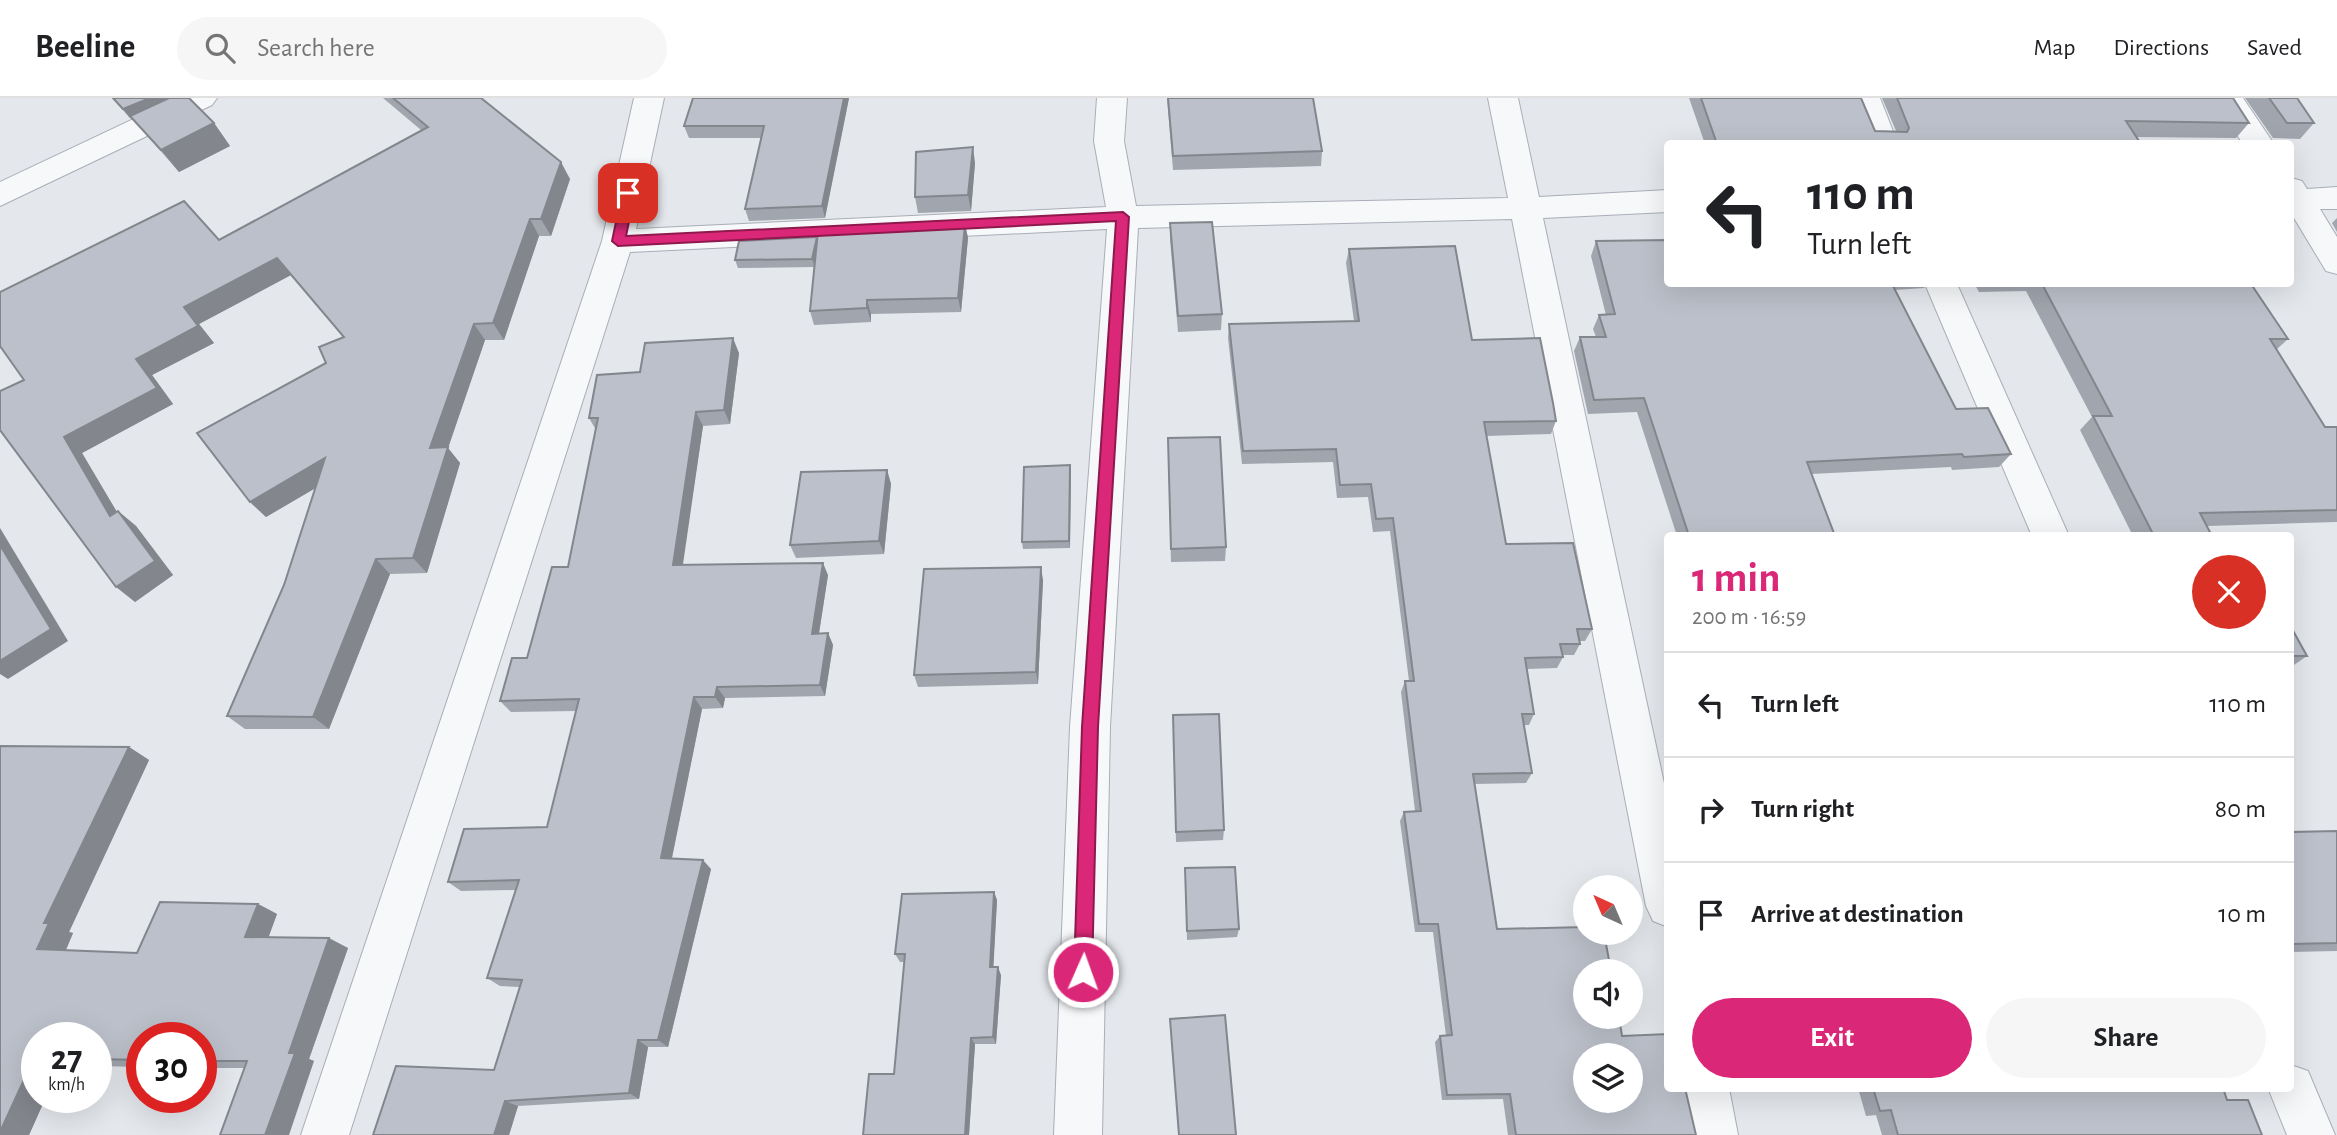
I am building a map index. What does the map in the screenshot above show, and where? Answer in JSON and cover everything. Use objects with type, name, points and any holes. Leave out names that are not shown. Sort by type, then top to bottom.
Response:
[{"type":"street","points":[[0,195],[202,98]]},
{"type":"street","points":[[325,1135],[618,241],[649,98]]},
{"type":"street","points":[[1078,1135],[1090,727],[1123,217],[1109,141],[1112,98]]},
{"type":"street","points":[[1503,98],[1664,886]]},
{"type":"street","points":[[1865,98],[1881,140]]},
{"type":"street","points":[[2228,98],[2256,140]]},
{"type":"street","points":[[2294,196],[2337,198]]},
{"type":"street","points":[[2294,198],[2337,263]]},
{"type":"street","points":[[618,241],[1123,217],[1527,208],[1664,201]]},
{"type":"street","points":[[1942,287],[2049,532]]},
{"type":"street","points":[[1706,1092],[1714,1135]]},
{"type":"street","points":[[2293,1092],[2311,1135]]},
{"type":"building","points":[[113,98],[150,98],[123,109]]},
{"type":"building","points":[[169,98],[189,98],[214,123],[161,150],[130,116]]},
{"type":"building","points":[[393,98],[481,98],[561,162],[541,219],[530,219],[493,323],[474,324],[430,448],[448,447],[413,558],[376,559],[313,717],[227,716],[284,585],[325,458],[250,502],[197,433],[326,363],[319,347],[344,337],[277,258],[184,307],[198,326],[136,359],[157,388],[64,437],[110,516],[118,511],[155,561],[116,587],[0,430],[0,391],[24,380],[0,346],[0,292],[184,201],[219,240],[428,127]]},
{"type":"building","points":[[693,98],[844,98],[822,206],[745,209],[764,126],[684,126]]},
{"type":"building","points":[[1168,98],[1313,98],[1322,151],[1173,156]]},
{"type":"building","points":[[1701,98],[1861,98],[1875,131],[1907,132],[1909,128],[1897,98],[2233,98],[2249,123],[2126,121],[2138,140],[1716,140]]},
{"type":"building","points":[[2269,98],[2297,98],[2314,123],[2287,123]]},
{"type":"building","points":[[973,147],[968,195],[915,197],[916,152]]},
{"type":"building","points":[[1212,222],[1222,314],[1178,316],[1170,223]]},
{"type":"building","points":[[965,224],[958,298],[867,300],[867,308],[810,311],[818,231]]},
{"type":"building","points":[[817,237],[812,259],[735,260],[739,241]]},
{"type":"building","points":[[1664,240],[1664,287],[1894,287],[1956,409],[1988,408],[2011,454],[1807,462],[1833,532],[1688,532],[1644,398],[1594,400],[1580,337],[1606,337],[1599,315],[1615,314],[1596,241]]},
{"type":"building","points":[[1455,246],[1472,340],[1540,338],[1556,421],[1484,422],[1506,544],[1573,543],[1592,629],[1577,629],[1580,644],[1560,644],[1563,657],[1525,658],[1534,714],[1522,714],[1532,773],[1473,774],[1497,929],[1573,927],[1573,945],[1606,945],[1609,959],[1573,959],[1573,1029],[1621,1029],[1622,1036],[1664,1034],[1664,1092],[1686,1092],[1696,1135],[1516,1135],[1510,1094],[1447,1095],[1440,1036],[1452,1035],[1438,924],[1419,924],[1404,812],[1421,811],[1405,681],[1414,681],[1393,518],[1376,519],[1371,484],[1340,485],[1336,449],[1243,451],[1229,324],[1359,321],[1349,249]]},
{"type":"building","points":[[2044,287],[2253,287],[2288,339],[2270,339],[2325,427],[2337,427],[2337,510],[2200,513],[2210,532],[2152,532],[2093,416],[2112,416]]},
{"type":"building","points":[[733,338],[724,410],[696,412],[673,565],[823,563],[812,634],[828,633],[820,685],[717,687],[715,697],[694,697],[661,858],[703,860],[658,1040],[638,1040],[629,1093],[505,1101],[494,1135],[373,1135],[396,1066],[494,1070],[522,980],[487,978],[519,880],[448,882],[464,829],[547,827],[579,699],[500,701],[512,658],[527,658],[552,567],[568,567],[598,418],[589,418],[597,375],[640,372],[645,343]]},
{"type":"building","points":[[1220,437],[1226,547],[1171,549],[1168,438]]},
{"type":"building","points":[[1070,465],[1069,541],[1022,542],[1024,467]]},
{"type":"building","points":[[887,470],[879,541],[790,545],[801,472]]},
{"type":"building","points":[[0,545],[51,629],[0,661]]},
{"type":"building","points":[[1041,567],[1036,672],[914,675],[924,569]]},
{"type":"building","points":[[2294,632],[2307,656],[2294,656]]},
{"type":"building","points":[[1219,714],[1224,830],[1176,832],[1173,715]]},
{"type":"building","points":[[0,746],[129,747],[44,923],[49,923],[37,949],[137,953],[160,902],[258,904],[245,937],[329,938],[289,1053],[295,1053],[265,1135],[220,1135],[247,1061],[217,1061],[217,1022],[126,1022],[126,1060],[112,1059],[112,1022],[21,1022],[21,1086],[0,1132]]},
{"type":"building","points":[[2337,831],[2337,943],[2294,944],[2294,832]]},
{"type":"building","points":[[1235,867],[1239,929],[1187,931],[1185,868]]},
{"type":"building","points":[[994,892],[990,967],[998,967],[993,1037],[971,1038],[965,1135],[863,1135],[869,1074],[894,1074],[905,954],[895,954],[902,894]]},
{"type":"building","points":[[1225,1015],[1236,1135],[1179,1135],[1170,1019]]},
{"type":"building","points":[[1874,1092],[2224,1092],[2227,1100],[2248,1100],[2262,1135],[1898,1135],[1891,1110],[1880,1111]]},
{"type":"route","points":[[628,193],[618,241],[1123,217],[1090,727],[1083,972]]}]
